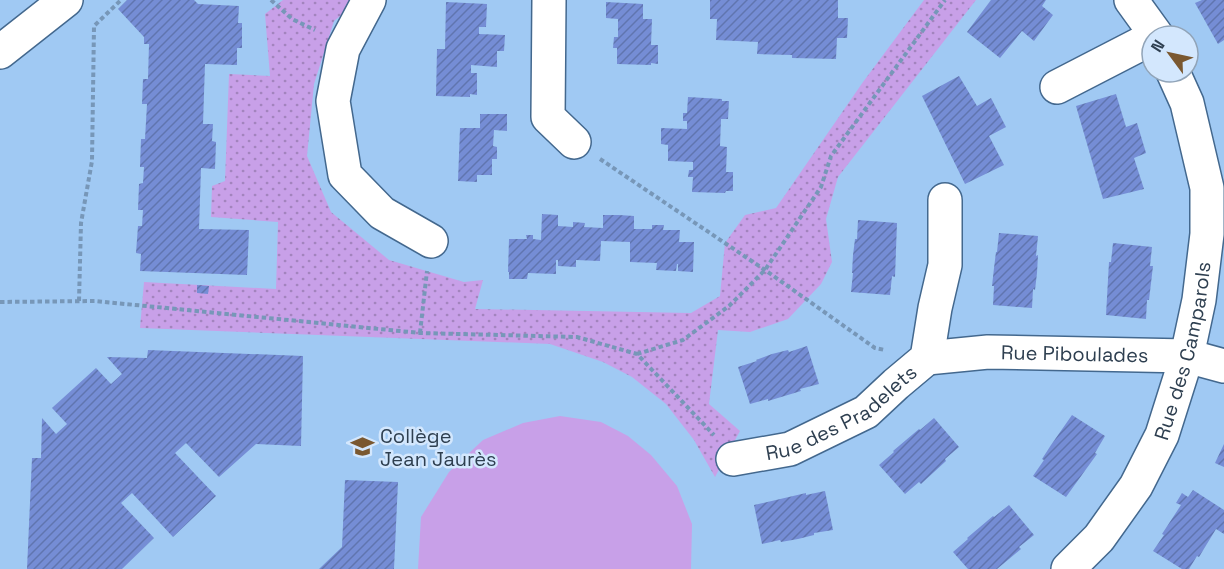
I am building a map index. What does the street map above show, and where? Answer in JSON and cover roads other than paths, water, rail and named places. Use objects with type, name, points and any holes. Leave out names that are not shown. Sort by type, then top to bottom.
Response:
[{"type":"street","points":[[0,52],[66,0]]},
{"type":"street","points":[[369,0],[343,49],[333,101],[345,175],[382,213],[431,241]]},
{"type":"street","points":[[549,0],[548,117],[574,142]]},
{"type":"street","points":[[1131,0],[1148,24]]},
{"type":"street","points":[[1057,87],[1140,44]]},
{"type":"street","name":"Rue des Camparols","points":[[1068,569],[1099,538],[1136,486],[1162,435],[1187,356],[1199,300],[1207,234],[1216,188],[1178,84]]},
{"type":"street","name":"Rue des Pradelets","points":[[733,459],[790,449],[866,412],[927,358],[945,265],[945,201]]},
{"type":"street","name":"Rue Piboulades","points":[[927,358],[988,352],[1187,356],[1224,366]]},
{"type":"place","name":"Collège Jean Jaurès","points":[[362,447]]}]
